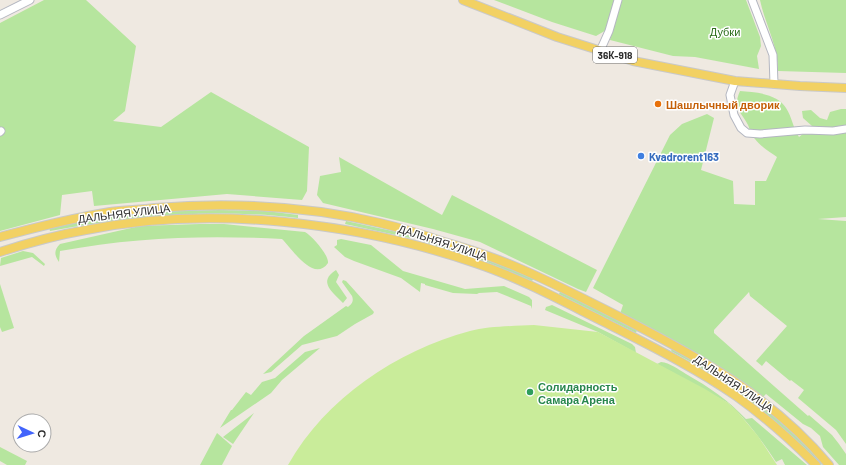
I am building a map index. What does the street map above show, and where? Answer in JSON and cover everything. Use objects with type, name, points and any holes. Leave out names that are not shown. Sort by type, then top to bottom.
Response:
[{"type":"main road","name":"36К-918","points":[[463,0],[557,37],[633,61],[735,81],[846,88]]},
{"type":"main road","name":"ДАЛЬНЯЯ УЛИЦА","points":[[0,237],[75,218],[113,212],[203,206],[280,207],[381,223],[465,248],[514,266],[550,282],[660,337],[700,359],[759,398],[783,417],[806,439],[829,465]]},
{"type":"main road","points":[[323,226],[324,213]]},
{"type":"main road","name":"ДАЛЬНЯЯ УЛИЦА","points":[[0,252],[42,240],[108,226],[205,218],[323,226],[415,245],[476,263],[544,293],[653,348],[704,376],[734,395],[764,417],[816,465]]},
{"type":"main road","points":[[39,227],[42,240]]},
{"type":"main road","points":[[415,245],[419,234]]},
{"type":"main road","points":[[544,293],[550,282]]},
{"type":"main road","points":[[653,348],[660,337]]},
{"type":"street","points":[[1,14],[30,0]]},
{"type":"street","points":[[600,50],[609,31],[618,0]]},
{"type":"street","points":[[752,0],[773,55],[774,84]]},
{"type":"street","points":[[735,81],[730,95],[734,115],[741,128],[747,133],[760,134],[805,130],[833,131],[846,129]]},
{"type":"green space","points":[[44,0],[86,0],[136,46],[125,111],[113,121],[161,127],[211,92],[309,147],[307,191],[302,200],[227,194],[94,206],[92,191],[62,195],[60,215],[0,231],[0,23]]},
{"type":"green space","name":"Дубки","points":[[494,0],[746,0],[760,37],[761,46],[757,56],[759,69],[695,57],[673,56],[610,40],[616,4],[612,6],[608,29],[596,36],[552,22]]},
{"type":"green space","name":"Дубки","points":[[760,0],[846,0],[846,73],[778,71],[774,43]]},
{"type":"green space","points":[[740,91],[766,95],[782,103],[788,111],[799,137],[804,133],[821,134],[803,118],[802,111],[811,110],[820,118],[827,120],[830,112],[846,109],[846,217],[818,219],[846,221],[846,444],[836,430],[798,398],[804,390],[791,380],[790,381],[766,361],[762,366],[756,361],[787,326],[750,296],[749,292],[714,330],[714,333],[808,416],[809,415],[832,435],[846,454],[846,465],[839,465],[823,447],[820,436],[766,394],[763,397],[711,363],[620,314],[623,305],[593,288],[670,135],[682,124],[707,114],[714,118],[701,170],[733,181],[734,204],[755,205],[755,181],[766,181],[777,157],[757,142],[752,136],[748,125],[738,110],[737,102]]},
{"type":"green space","points":[[339,157],[442,215],[452,195],[597,270],[586,292],[480,242],[433,229],[323,203],[317,195],[320,176],[341,172]]},
{"type":"green space","points":[[218,210],[266,211],[298,215],[298,218],[235,214],[173,215],[112,221],[50,231],[49,227],[131,214]]},
{"type":"green space","points":[[346,221],[411,235],[410,238],[345,224]]},
{"type":"green space","points":[[224,224],[305,232],[320,246],[326,255],[328,263],[322,268],[316,269],[310,267],[298,257],[282,239],[226,237],[171,238],[88,246],[60,251],[59,262],[56,257],[56,250],[60,244],[140,226]]},
{"type":"green space","points":[[425,238],[456,248],[534,278],[532,281],[487,262],[424,242]]},
{"type":"green space","points":[[341,239],[371,245],[403,271],[465,289],[504,286],[529,297],[532,300],[532,309],[531,306],[497,292],[477,294],[453,293],[421,283],[420,292],[401,278],[345,257],[334,247],[337,245],[337,240]]},
{"type":"green space","points":[[23,251],[33,253],[45,264],[44,266],[32,257],[0,266],[1,258]]},
{"type":"green space","points":[[336,270],[339,275],[336,282],[347,298],[343,303],[331,291],[327,283],[330,274]]},
{"type":"green space","points":[[343,280],[346,281],[374,312],[373,314],[337,336],[302,345],[271,372],[263,374],[304,336],[346,306],[348,307],[351,305],[353,298],[342,282]]},
{"type":"green space","points":[[0,284],[14,328],[2,332],[0,327]]},
{"type":"green space","points":[[561,290],[637,330],[636,333],[559,294]]},
{"type":"green space","points":[[552,305],[632,344],[635,347],[636,353],[598,332],[545,310],[546,307]]},
{"type":"green space","name":"Солидарность Самара Арена","points":[[534,325],[598,332],[705,389],[728,403],[736,410],[758,436],[777,465],[288,465],[304,441],[322,419],[343,398],[366,380],[390,365],[416,351],[442,340],[477,329]]},
{"type":"green space","points":[[320,348],[282,380],[271,393],[220,428],[231,410],[246,392],[251,395],[262,382],[275,378],[305,352]]},
{"type":"green space","points":[[673,348],[720,375],[762,405],[788,428],[824,464],[819,465],[774,420],[746,398],[702,368],[671,351]]},
{"type":"green space","points":[[661,362],[674,366],[710,389],[725,400],[746,419],[752,418],[807,465],[785,465],[782,459],[776,462],[742,416],[728,403],[657,364]]},
{"type":"green space","points":[[254,413],[233,444],[223,437]]},
{"type":"green space","points":[[217,433],[232,446],[222,465],[200,465]]},
{"type":"green space","points":[[0,447],[27,461],[25,465],[7,465],[0,461]]},
{"type":"place","name":"Шашлычный дворик","points":[[658,104]]},
{"type":"place","name":"Kvadrorent163","points":[[641,156]]},
{"type":"place","name":"Солидарность Самара Арена","points":[[530,392]]}]
